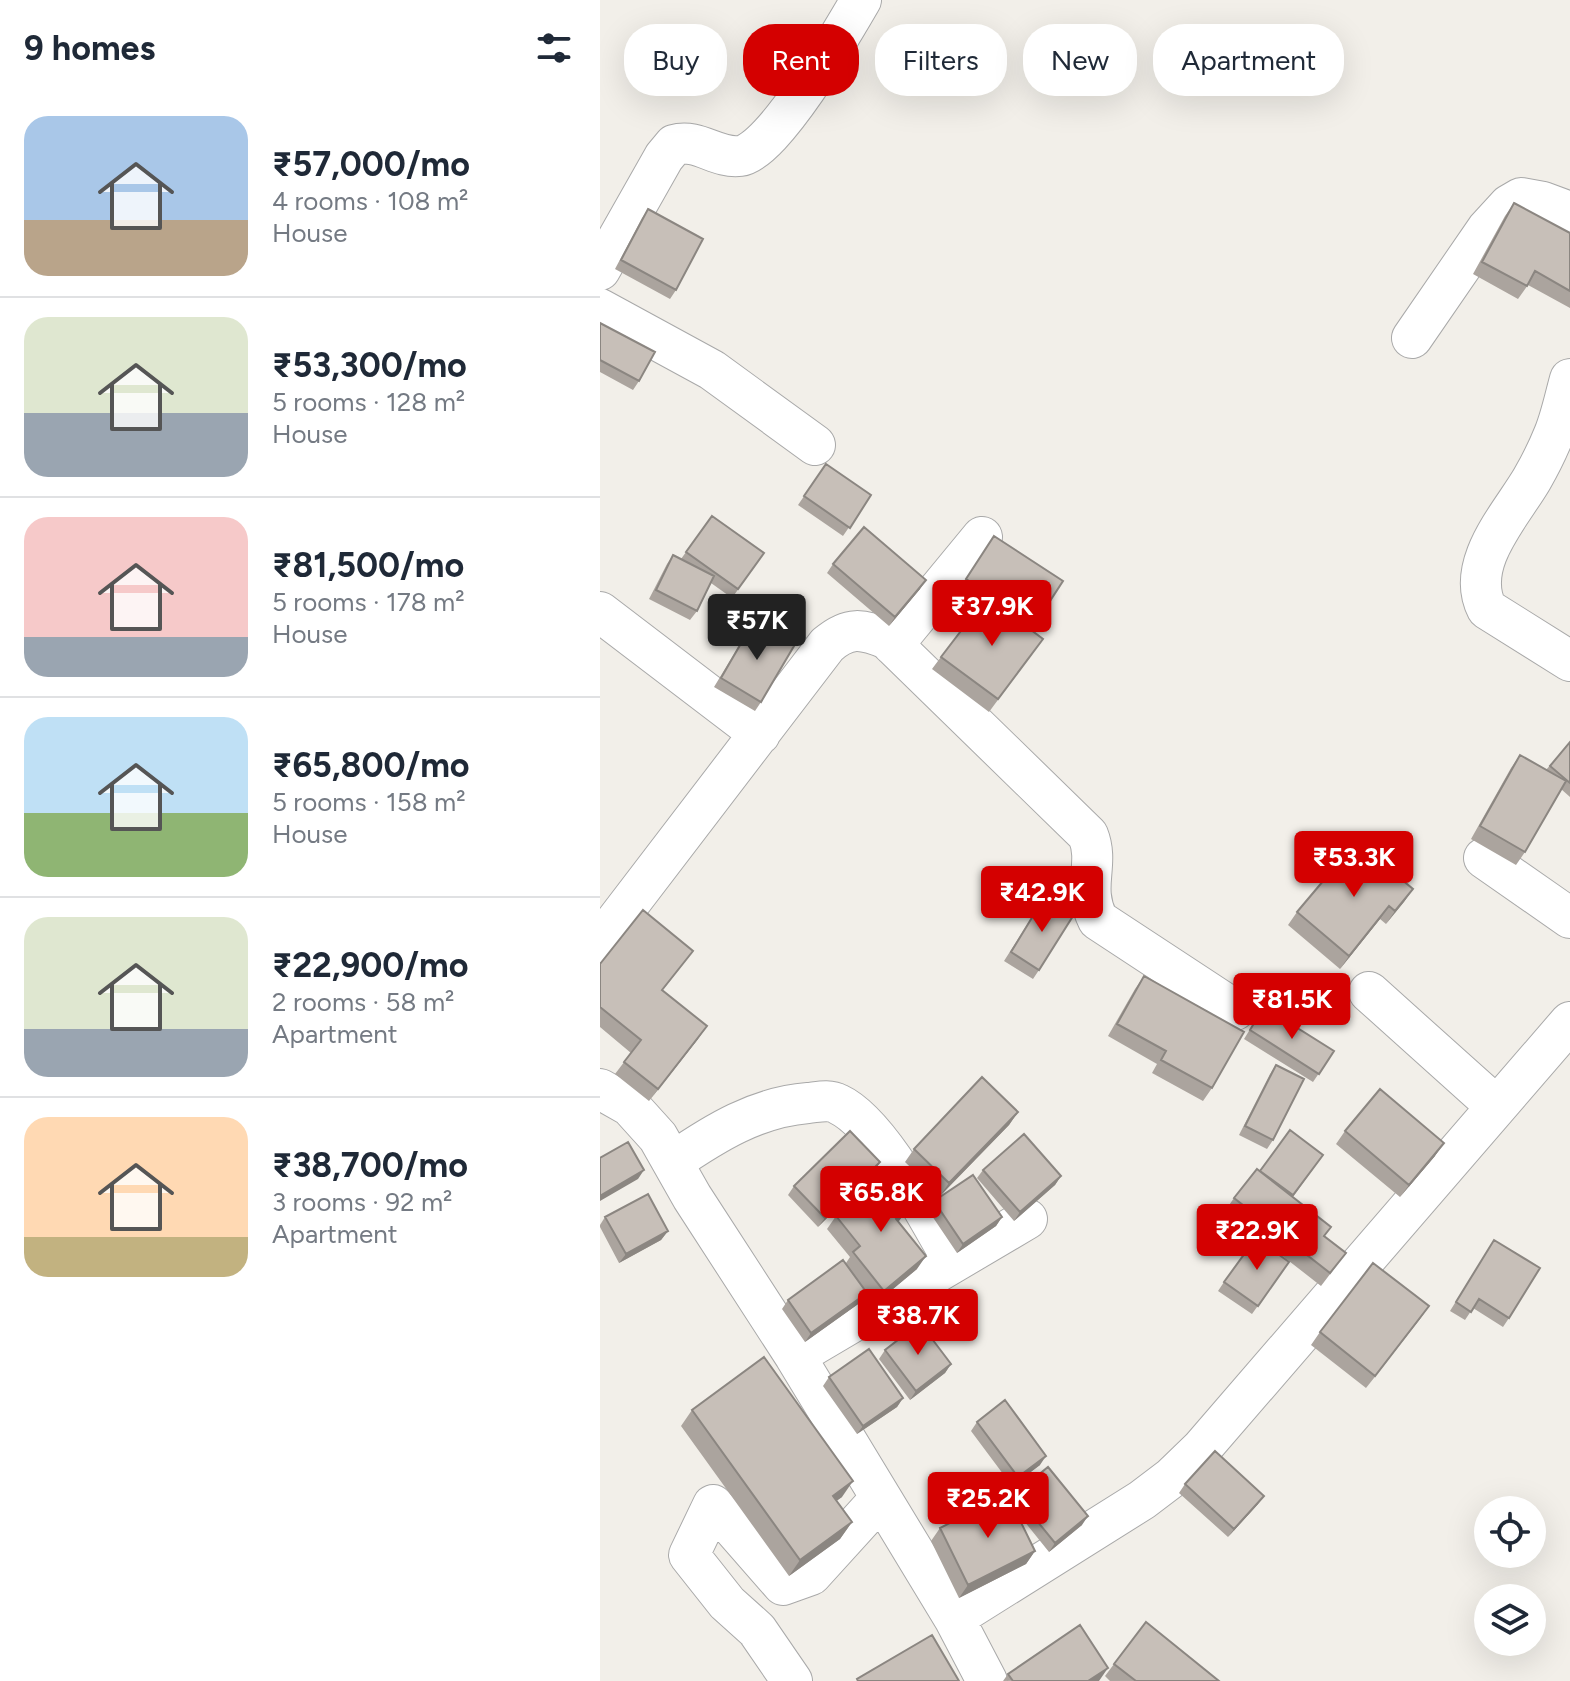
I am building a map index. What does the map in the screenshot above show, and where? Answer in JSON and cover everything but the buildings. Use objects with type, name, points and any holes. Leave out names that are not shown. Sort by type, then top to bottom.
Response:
[{"type":"street","points":[[600,270],[614,214],[674,145],[692,143],[728,156],[750,153],[761,144],[811,82],[861,0]]},
{"type":"street","points":[[1412,338],[1487,229],[1509,205],[1521,198],[1570,212]]},
{"type":"street","points":[[600,309],[712,370],[815,445]]},
{"type":"street","points":[[1570,379],[1555,432],[1532,479],[1501,526],[1486,557],[1480,584],[1481,597],[1487,609],[1570,661]]},
{"type":"street","points":[[893,645],[982,537]]},
{"type":"street","points":[[600,612],[760,734]]},
{"type":"street","points":[[600,942],[827,645],[840,633],[863,630],[887,639],[1088,835],[1093,848],[1090,905],[1098,920],[1235,1010]]},
{"type":"street","points":[[1484,858],[1570,918]]},
{"type":"street","points":[[1369,992],[1496,1106]]},
{"type":"street","points":[[954,1618],[1142,1500],[1171,1478],[1202,1448],[1570,1022]]},
{"type":"street","points":[[600,1089],[630,1106],[658,1137],[674,1161],[692,1197],[795,1356],[954,1618],[987,1681]]},
{"type":"street","points":[[674,1161],[710,1136],[751,1115],[797,1104],[838,1103],[857,1116],[881,1143],[954,1262]]},
{"type":"street","points":[[795,1356],[1027,1219]]},
{"type":"street","points":[[792,1681],[757,1630],[727,1603],[689,1555],[695,1542],[713,1505],[783,1585],[811,1575],[880,1499]]}]
